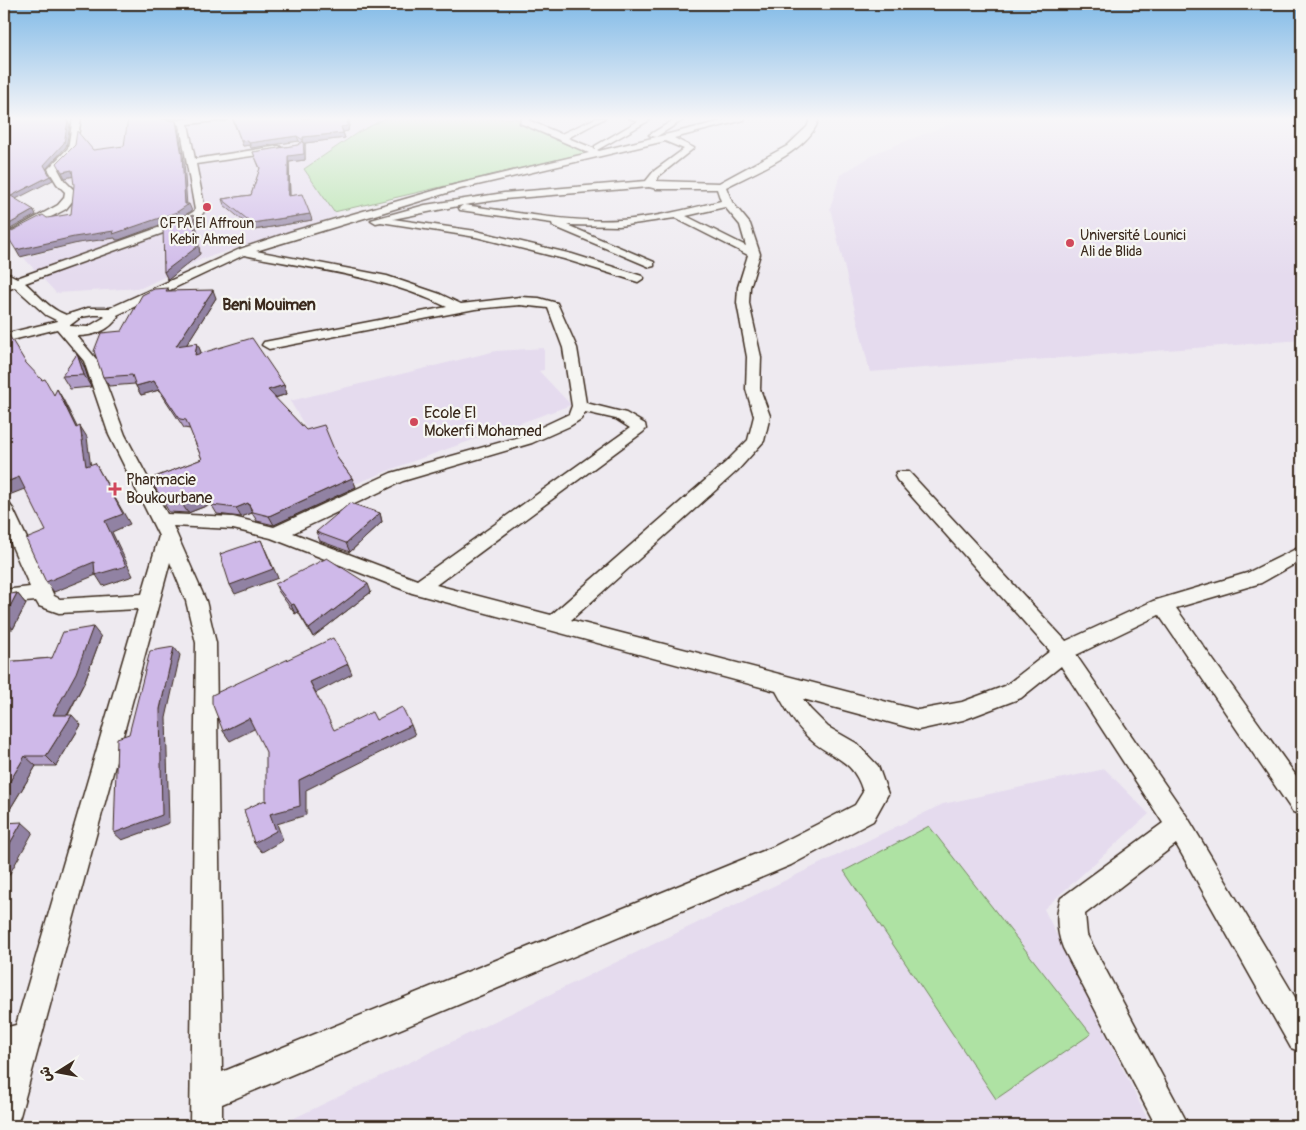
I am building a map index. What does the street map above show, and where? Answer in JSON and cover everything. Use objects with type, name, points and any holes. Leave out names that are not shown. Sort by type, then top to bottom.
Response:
[{"type":"street","points":[[4,239],[62,207],[69,199],[70,191],[60,182],[54,171]]},
{"type":"street","points":[[4,287],[184,222],[197,214],[200,210],[193,171]]},
{"type":"street","points":[[43,308],[81,313],[98,311],[110,313],[244,251],[350,217],[519,171]]},
{"type":"street","points":[[649,184],[660,171]]},
{"type":"street","points":[[376,220],[484,198],[649,184],[721,186],[748,171]]},
{"type":"street","points":[[649,184],[691,197],[709,207]]},
{"type":"street","points":[[552,625],[731,468],[756,440],[762,416],[753,389],[754,357],[743,303],[744,287],[754,254],[745,224],[727,203],[721,186]]},
{"type":"street","points":[[445,205],[548,220],[619,223],[677,215],[727,203]]},
{"type":"street","points":[[677,215],[754,254]]},
{"type":"street","points":[[350,217],[476,234],[568,256],[638,278]]},
{"type":"street","points":[[548,220],[650,264]]},
{"type":"street","points":[[244,251],[405,284],[434,294],[461,309]]},
{"type":"street","points":[[4,275],[19,283],[43,308],[66,325],[84,331],[102,326],[112,317],[110,313]]},
{"type":"street","points":[[269,346],[461,309],[533,301],[545,302],[553,306],[570,348],[579,406],[576,416],[566,423],[526,440],[397,477],[276,533]]},
{"type":"street","points":[[4,338],[66,325],[81,313]]},
{"type":"street","points":[[66,325],[76,344],[95,349]]},
{"type":"street","points":[[102,326],[95,349],[117,435],[164,528],[196,601],[206,643],[206,1126]]},
{"type":"street","points":[[419,588],[638,429],[637,424],[621,416],[579,406]]},
{"type":"street","points":[[904,476],[1063,652],[1179,826],[1302,1037]]},
{"type":"street","points":[[4,509],[46,601],[59,606],[149,601]]},
{"type":"street","points":[[164,528],[233,523],[276,533],[419,588],[552,625],[918,720],[963,711],[1013,692],[1063,652],[1163,605],[1254,578],[1302,552]]},
{"type":"street","points":[[4,1116],[16,1040],[149,601],[164,528]]},
{"type":"street","points":[[4,597],[43,593]]},
{"type":"street","points":[[1163,605],[1302,804]]},
{"type":"street","points":[[205,1095],[782,856],[864,814],[876,794],[870,774],[848,750],[820,734],[808,722],[783,684]]},
{"type":"street","points":[[1173,1126],[1073,938],[1070,908],[1179,826]]},
{"type":"shaded area","name":"CFPA El Affroun Kebir Ahmed","points":[[62,171],[305,171],[338,216],[202,259],[141,288],[56,293],[24,258],[75,244],[75,181],[65,180]]},
{"type":"shaded area","name":"Université Lounici Ali de Blida","points":[[847,171],[1302,171],[1302,340],[870,372],[830,208],[840,175]]},
{"type":"shaded area","name":"Ecole El Mokerfi Mohamed","points":[[544,348],[544,370],[539,371],[571,405],[408,463],[284,512],[312,438],[290,401],[496,351]]},
{"type":"shaded area","points":[[1105,769],[1149,814],[1044,909],[1151,1126],[278,1126],[943,804]]},
{"type":"green space","points":[[305,171],[510,171],[334,212]]},
{"type":"green space","points":[[929,826],[1091,1034],[996,1099],[844,871]]},
{"type":"building","points":[[4,171],[47,171],[50,176],[11,196],[34,210],[4,227]]},
{"type":"building","points":[[72,171],[183,171],[185,204],[189,204],[177,212],[113,234],[114,231],[74,237],[16,250],[6,234],[43,215],[47,218],[71,214],[74,185]]},
{"type":"building","points":[[259,171],[288,171],[288,196],[302,194],[310,214],[252,223],[222,199],[251,195]]},
{"type":"building","points":[[193,215],[197,247],[164,272],[163,227]]},
{"type":"building","points":[[168,288],[166,291],[213,290],[176,346],[197,343],[195,355],[252,338],[284,385],[268,390],[306,430],[324,425],[338,459],[352,478],[269,516],[253,512],[248,503],[236,508],[212,505],[206,494],[182,504],[164,503],[150,479],[202,459],[186,420],[180,419],[154,381],[136,386],[132,375],[103,377],[94,351],[101,333],[122,331],[142,295],[154,289]]},
{"type":"building","points":[[7,332],[26,363],[42,380],[45,379],[54,395],[57,389],[76,428],[80,426],[86,466],[95,463],[123,514],[105,521],[126,566],[95,575],[94,562],[46,582],[26,539],[46,531],[19,477],[4,483],[4,337]]},
{"type":"building","points":[[77,354],[84,375],[62,376]]},
{"type":"building","points":[[350,503],[380,513],[346,543],[316,532]]},
{"type":"building","points":[[261,540],[273,569],[230,585],[220,554]]},
{"type":"building","points":[[327,558],[368,584],[309,629],[294,604],[291,605],[275,584]]},
{"type":"building","points":[[17,593],[4,618],[4,595]]},
{"type":"building","points":[[93,627],[76,673],[53,715],[72,715],[46,756],[25,756],[4,791],[4,662],[52,658],[63,632]]},
{"type":"building","points":[[333,638],[348,664],[310,682],[334,730],[372,712],[376,720],[402,707],[411,725],[299,780],[300,806],[270,814],[276,831],[254,843],[244,810],[265,800],[266,802],[266,752],[249,718],[223,731],[212,703],[212,695]]},
{"type":"building","points":[[174,647],[160,709],[162,815],[114,833],[117,738],[129,734],[150,651]]},
{"type":"building","points":[[22,822],[4,854],[4,823]]},
{"type":"place","name":"CFPA El Affroun Kebir Ahmed","points":[[207,207]]},
{"type":"place","name":"Université Lounici Ali de Blida","points":[[1070,243]]},
{"type":"place","name":"Ecole El Mokerfi Mohamed","points":[[414,422]]},
{"type":"place","name":"Pharmacie Boukourbane","points":[[115,489]]},
{"type":"district","name":"Beni Mouimen","points":[[269,305]]}]
